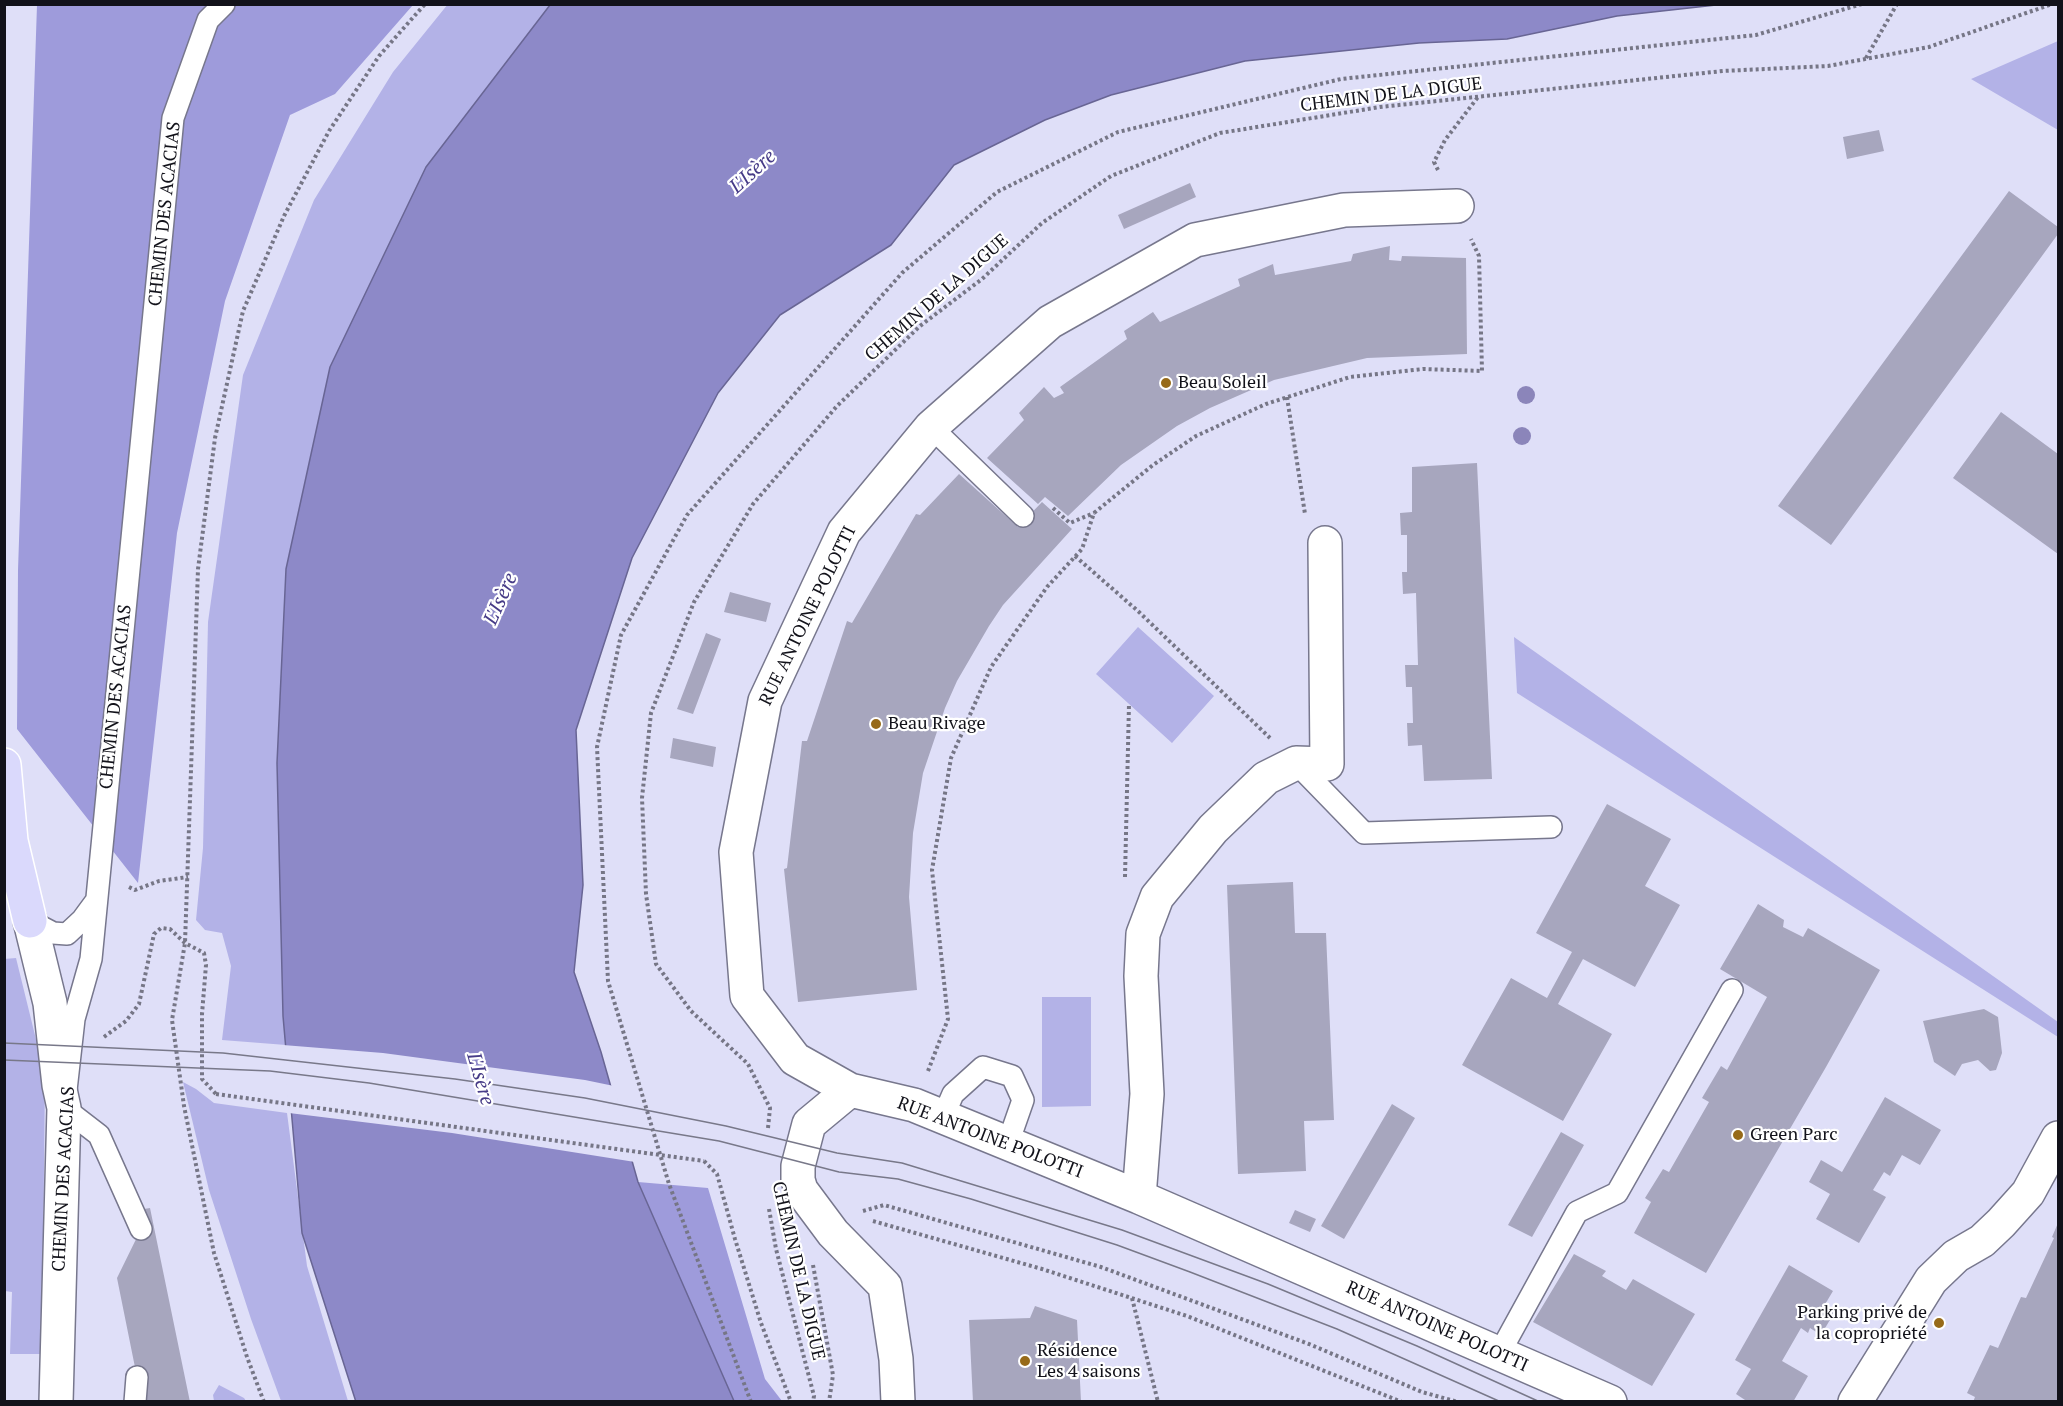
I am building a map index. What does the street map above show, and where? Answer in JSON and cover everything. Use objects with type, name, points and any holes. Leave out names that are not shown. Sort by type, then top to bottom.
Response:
[{"type":"main road","points":[[4,765],[11,841],[30,921]]},
{"type":"street","name":"RUE ANTOINE POLOTTI","points":[[1456,206],[1344,210],[1195,240],[1050,321],[931,427],[844,532],[765,701],[736,852],[747,996],[795,1059],[850,1090],[928,1111],[1008,1143],[1139,1197],[1610,1401]]},
{"type":"street","points":[[1139,1197],[1147,1094],[1141,976],[1143,934],[1157,897],[1213,829],[1266,778],[1296,763],[1327,764],[1325,543]]},
{"type":"street","points":[[30,921],[50,1003],[59,1085],[66,1096]]},
{"type":"street","points":[[850,1090],[809,1124],[798,1166],[798,1180],[801,1190],[837,1238],[885,1286],[896,1359],[898,1401]]},
{"type":"street","name":"CHEMIN DES ACACIAS","points":[[56,1401],[66,1096]]},
{"type":"street","points":[[1856,1401],[1931,1280],[1956,1256],[1982,1241],[2001,1223],[2028,1192],[2058,1138]]},
{"type":"lane","name":"CHEMIN DES ACACIAS","points":[[66,1096],[74,1019],[91,959],[173,118],[208,20],[224,4]]},
{"type":"lane","points":[[931,427],[1023,516]]},
{"type":"lane","points":[[1296,763],[1364,833],[1551,827]]},
{"type":"lane","points":[[30,921],[53,933],[67,934],[82,920],[97,900]]},
{"type":"lane","points":[[1499,1354],[1578,1212],[1617,1193],[1732,990]]},
{"type":"lane","points":[[928,1111],[953,1094],[983,1067],[1012,1076],[1023,1100],[1008,1143]]},
{"type":"lane","points":[[66,1096],[99,1135],[141,1229]]},
{"type":"lane","points":[[135,1401],[137,1377]]},
{"type":"path","points":[[264,1401],[247,1357],[214,1253],[184,1106],[172,1020],[185,943],[198,569],[215,438],[243,311],[284,216],[329,131],[380,56],[425,4]]},
{"type":"path","points":[[1865,59],[1898,4]]},
{"type":"path","name":"CHEMIN DE LA DIGUE","points":[[767,1132],[770,1108],[748,1064],[691,1011],[656,964],[646,894],[642,798],[651,713],[694,602],[753,504],[837,406],[920,326],[982,279],[1042,223],[1111,176],[1220,133],[1380,107],[1723,71],[1828,66],[1929,47],[2052,4]]},
{"type":"path","points":[[1052,507],[1070,523],[1094,513],[1153,465],[1196,436],[1266,404],[1350,377],[1423,369],[1482,371],[1479,256],[1434,162],[1445,140],[1478,97]]},
{"type":"path","points":[[1287,397],[1307,525],[1325,543]]},
{"type":"path","points":[[928,1111],[948,1019],[932,870],[951,758],[991,667],[1047,587],[1082,549],[1094,513]]},
{"type":"path","points":[[1075,556],[1139,612],[1296,763]]},
{"type":"path","points":[[1125,882],[1129,704]]},
{"type":"path","points":[[99,872],[135,890],[159,880],[188,877]]},
{"type":"path","points":[[66,1096],[106,1034],[126,1021],[139,1004],[154,934],[161,928],[170,929],[185,943],[204,953],[206,965],[202,1014],[202,1079],[216,1094],[704,1161],[717,1174],[761,1323],[791,1401]]},
{"type":"path","name":"CHEMIN DE LA DIGUE","points":[[766,1198],[776,1249],[814,1396],[813,1401]]},
{"type":"path","points":[[829,1401],[833,1375],[813,1257],[837,1238],[865,1209],[884,1205],[1101,1267],[1308,1344],[1422,1392],[1458,1401]]},
{"type":"path","points":[[837,1238],[873,1221],[1042,1269],[1187,1316],[1402,1401]]},
{"type":"path","points":[[1132,1298],[1158,1401]]},
{"type":"shaded area","points":[[448,4],[550,5],[426,167],[330,367],[286,569],[277,763],[286,1045],[222,1040],[231,966],[222,933],[205,930],[196,920],[203,848],[208,622],[243,375],[314,200],[393,72]]},
{"type":"shaded area","points":[[37,5],[413,5],[335,94],[290,115],[225,301],[177,533],[138,883],[17,729],[18,570]]},
{"type":"shaded area","points":[[2058,41],[2058,130],[1971,79]]},
{"type":"shaded area","points":[[1138,627],[1214,696],[1172,743],[1096,674]]},
{"type":"shaded area","points":[[1514,637],[2058,1022],[2058,1037],[1517,693]]},
{"type":"shaded area","points":[[16,958],[45,1076],[42,1354],[10,1354],[12,1292],[5,1291],[4,959]]},
{"type":"shaded area","points":[[1042,997],[1091,997],[1091,1106],[1042,1107]]},
{"type":"shaded area","points":[[183,1082],[214,1103],[287,1113],[307,1266],[348,1401],[281,1401],[251,1319],[209,1190]]},
{"type":"shaded area","points":[[638,1182],[708,1188],[765,1379],[782,1401],[734,1401]]},
{"type":"shaded area","points":[[219,1385],[246,1401],[214,1401],[213,1395]]},
{"type":"water","name":"L'Isère","points":[[550,5],[1716,5],[1617,16],[1507,39],[1419,43],[1245,61],[1111,95],[1045,120],[954,165],[891,245],[780,315],[718,393],[632,558],[576,730],[583,885],[574,972],[601,1052],[638,1182],[734,1401],[356,1402],[302,1233],[283,1016],[277,763],[286,569],[330,367],[426,167]]},
{"type":"pier","points":[[283,1045],[383,1053],[585,1080],[614,1086],[635,1162],[452,1133],[289,1113]]},
{"type":"building","points":[[1879,130],[1884,151],[1847,159],[1843,137]]},
{"type":"building","points":[[1190,183],[1196,197],[1124,229],[1118,215]]},
{"type":"building","points":[[2009,191],[2058,227],[2058,234],[1831,545],[1778,506]]},
{"type":"building","name":"Beau Soleil","points":[[1390,246],[1389,260],[1401,261],[1402,256],[1466,258],[1467,354],[1367,358],[1274,380],[1210,408],[1177,426],[1121,465],[1068,516],[1045,497],[1038,504],[987,458],[1024,420],[1019,413],[1044,387],[1054,398],[1064,393],[1060,387],[1127,339],[1124,331],[1153,312],[1160,322],[1240,286],[1238,279],[1273,264],[1275,275],[1351,261],[1353,254]]},
{"type":"building","points":[[2001,412],[2058,454],[2058,554],[1953,478]]},
{"type":"building","points":[[1477,463],[1492,779],[1424,781],[1422,745],[1408,746],[1407,723],[1413,723],[1412,687],[1406,687],[1405,665],[1418,665],[1416,593],[1403,594],[1402,572],[1407,572],[1407,535],[1401,535],[1400,513],[1412,512],[1412,467]]},
{"type":"building","name":"Beau Rivage","points":[[959,474],[1018,527],[1042,502],[1072,529],[1003,605],[989,626],[957,681],[945,708],[923,773],[913,833],[909,897],[917,990],[798,1002],[784,869],[787,868],[802,741],[807,741],[847,621],[852,623],[916,514],[920,515]]},
{"type":"building","points":[[730,592],[771,603],[766,622],[724,612]]},
{"type":"building","points":[[706,633],[721,639],[693,714],[677,709]]},
{"type":"building","points":[[673,738],[716,747],[713,767],[670,758]]},
{"type":"building","points":[[1607,804],[1671,839],[1645,886],[1680,905],[1635,987],[1583,959],[1558,1004],[1612,1034],[1563,1121],[1462,1065],[1511,978],[1547,998],[1572,952],[1536,933]]},
{"type":"building","points":[[1293,882],[1295,933],[1326,933],[1334,1120],[1304,1121],[1306,1171],[1238,1174],[1227,885]]},
{"type":"building","name":"Green Parc","points":[[1758,904],[1784,920],[1783,927],[1803,937],[1808,928],[1880,970],[1706,1273],[1634,1233],[1651,1202],[1645,1198],[1663,1169],[1669,1172],[1709,1102],[1702,1098],[1721,1066],[1727,1070],[1767,997],[1720,969]]},
{"type":"building","points":[[1984,1009],[1998,1017],[2002,1053],[1996,1070],[1990,1071],[1978,1060],[1962,1064],[1955,1076],[1934,1062],[1923,1021]]},
{"type":"building","points":[[1885,1097],[1941,1130],[1920,1165],[1902,1155],[1890,1176],[1884,1172],[1873,1190],[1886,1197],[1859,1243],[1816,1219],[1830,1194],[1809,1182],[1821,1160],[1842,1172]]},
{"type":"building","points":[[1392,1104],[1415,1118],[1344,1239],[1321,1226]]},
{"type":"building","points":[[1561,1132],[1584,1145],[1532,1237],[1508,1225]]},
{"type":"building","points":[[150,1208],[190,1402],[142,1402],[117,1278],[142,1227],[138,1210]]},
{"type":"building","points":[[1295,1210],[1316,1219],[1310,1232],[1289,1223]]},
{"type":"building","points":[[2058,1223],[2058,1402],[1973,1402],[1975,1397],[1967,1393],[1990,1345],[1998,1348],[2021,1297],[2026,1298],[2054,1238],[2052,1237]]},
{"type":"building","points":[[1574,1254],[1606,1271],[1602,1276],[1626,1290],[1633,1279],[1695,1314],[1652,1386],[1533,1322]]},
{"type":"building","points":[[1789,1265],[1833,1291],[1824,1306],[1834,1313],[1821,1335],[1810,1328],[1808,1333],[1801,1328],[1782,1361],[1808,1376],[1793,1402],[1748,1402],[1736,1394],[1751,1369],[1735,1360]]},
{"type":"building","name":"Résidence Les 4 saisons","points":[[1035,1306],[1077,1320],[1081,1402],[973,1402],[969,1320],[1030,1318]]},
{"type":"tram line","points":[[4,1043],[223,1053],[455,1079],[585,1098],[726,1126],[837,1153],[902,1163],[1122,1230],[1268,1284],[1417,1346],[1540,1402]]},
{"type":"tram line","points":[[4,1060],[270,1071],[369,1083],[719,1141],[839,1172],[898,1179],[971,1199],[1117,1245],[1337,1329],[1501,1402]]},
{"type":"place","name":"Beau Soleil","points":[[1166,383]]},
{"type":"place","name":"Beau Rivage","points":[[876,724]]},
{"type":"place","name":"Green Parc","points":[[1738,1135]]},
{"type":"place","name":"Parking privé de la copropriété","points":[[1939,1323]]},
{"type":"place","name":"Résidence Les 4 saisons","points":[[1025,1361]]}]
